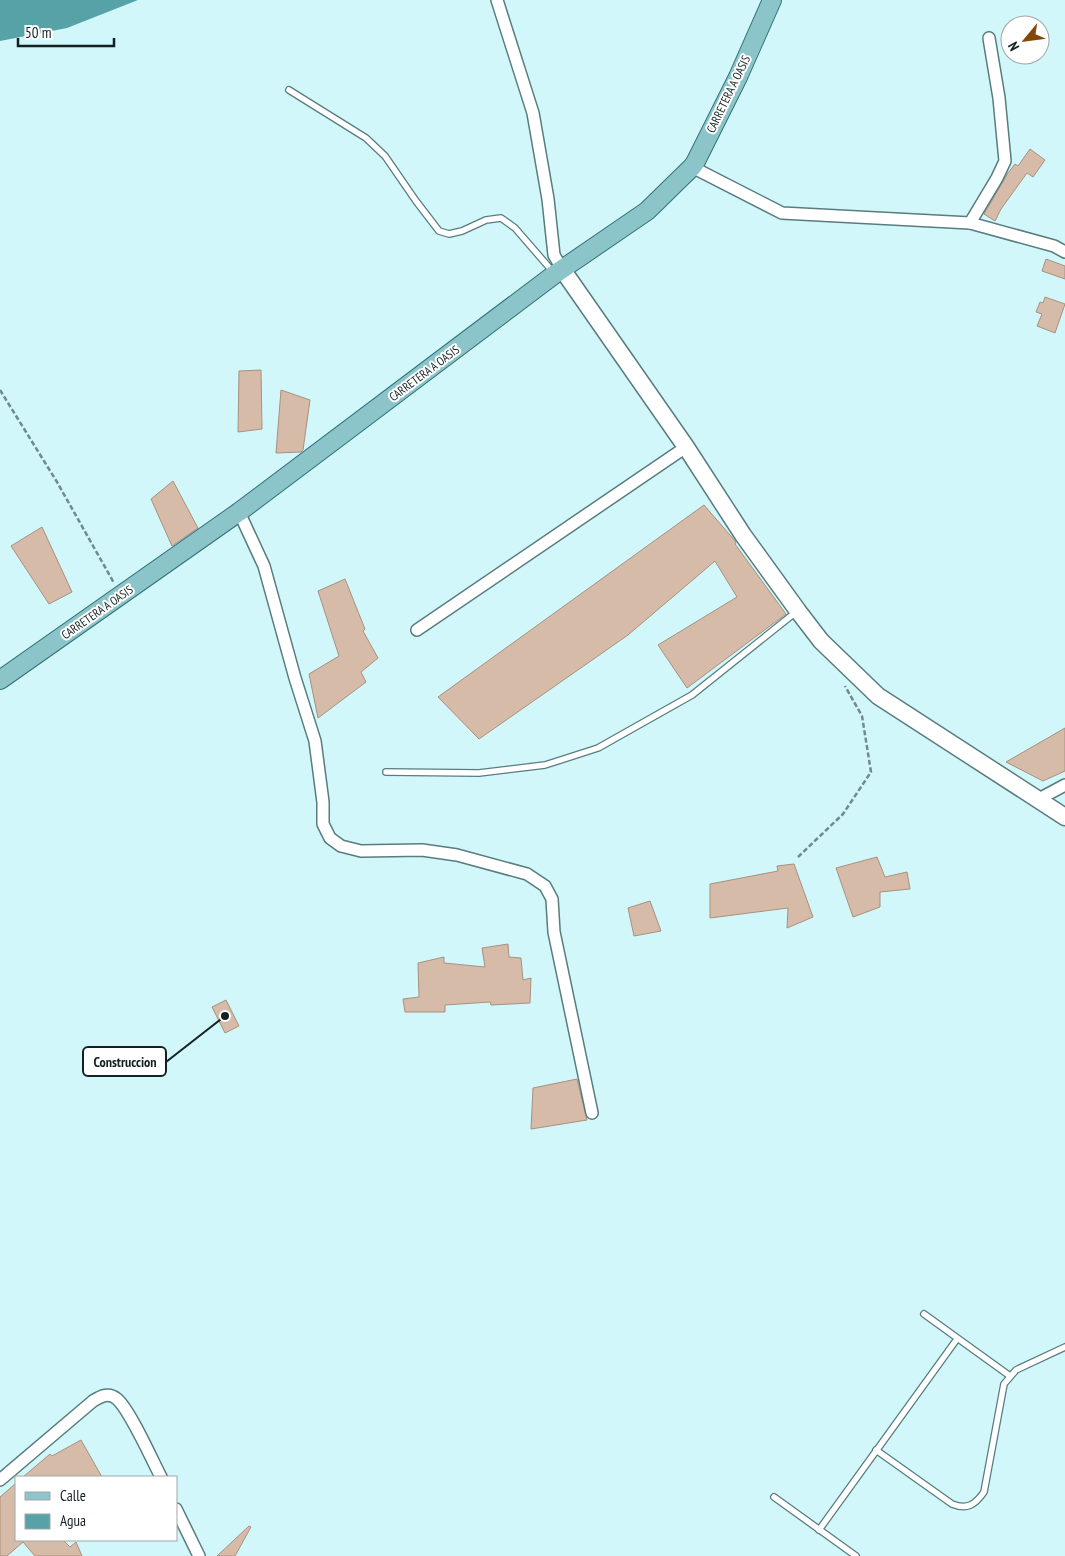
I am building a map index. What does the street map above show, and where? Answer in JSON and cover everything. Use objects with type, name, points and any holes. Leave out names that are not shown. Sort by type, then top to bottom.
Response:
[{"type":"main road","name":"CARRETERA A OASIS","points":[[0,680],[239,512],[558,272],[647,211],[692,167],[738,77],[772,0]]},
{"type":"street","points":[[497,0],[533,112],[558,272],[686,447],[743,535],[821,640],[878,696],[1065,817]]},
{"type":"street","points":[[970,223],[997,178],[1004,161],[999,98],[989,38]]},
{"type":"street","points":[[692,167],[782,212],[970,223],[1054,246],[1065,252]]},
{"type":"street","points":[[417,630],[686,447]]},
{"type":"street","points":[[239,512],[264,566],[295,678],[315,741],[323,802],[323,824],[330,838],[341,846],[361,851],[422,850],[456,855],[527,874],[545,886],[552,898],[554,932],[592,1113]]},
{"type":"street","points":[[1037,800],[1065,785]]},
{"type":"street","points":[[0,1480],[93,1401],[100,1396],[109,1395],[118,1399],[128,1414],[160,1476]]},
{"type":"street","points":[[178,1513],[200,1556]]},
{"type":"lane","points":[[289,90],[366,138],[385,156],[439,231],[449,234],[462,231],[486,220],[501,218],[515,228],[558,272]]},
{"type":"lane","points":[[386,772],[489,772],[545,765],[598,748],[692,695],[798,611]]},
{"type":"lane","points":[[924,1314],[1010,1376]]},
{"type":"lane","points":[[819,1530],[957,1339]]},
{"type":"lane","points":[[876,1450],[952,1504],[960,1508],[978,1501],[984,1492],[1004,1384],[1016,1370],[1065,1347]]},
{"type":"lane","points":[[774,1497],[856,1556]]},
{"type":"path","points":[[0,390],[57,482],[121,595]]},
{"type":"path","points":[[798,857],[843,814],[871,772],[862,716],[844,682]]},
{"type":"water","points":[[0,0],[138,0],[67,28],[0,41]]},
{"type":"building","points":[[1030,149],[1045,160],[1033,177],[1027,173],[1001,209],[995,221],[984,214],[1008,173],[1015,164],[1018,166]]},
{"type":"building","points":[[1046,259],[1065,266],[1065,279],[1042,271]]},
{"type":"building","points":[[1045,297],[1065,304],[1055,333],[1037,326],[1042,314],[1036,312],[1040,302],[1043,303]]},
{"type":"building","points":[[261,370],[262,429],[238,432],[239,371]]},
{"type":"building","points":[[281,390],[310,400],[303,450],[301,452],[276,453]]},
{"type":"building","points":[[173,481],[198,528],[172,546],[151,499]]},
{"type":"building","points":[[704,505],[736,542],[735,544],[786,614],[687,688],[658,645],[737,597],[715,561],[628,635],[479,739],[438,697]]},
{"type":"building","points":[[42,527],[72,592],[49,604],[11,546]]},
{"type":"building","points":[[345,579],[365,629],[363,631],[378,658],[361,672],[366,682],[318,718],[309,674],[339,656],[318,591]]},
{"type":"building","points":[[1065,728],[1065,771],[1043,781],[1006,762]]},
{"type":"building","points":[[877,857],[885,877],[907,872],[910,889],[880,892],[880,907],[853,917],[836,868]]},
{"type":"building","points":[[794,864],[813,917],[787,928],[788,908],[710,918],[710,884],[778,871],[777,866]]},
{"type":"building","points":[[650,901],[661,931],[634,936],[628,908]]},
{"type":"building","points":[[508,944],[509,957],[521,958],[523,980],[531,978],[530,1003],[491,1005],[490,1002],[445,1005],[445,1012],[405,1012],[403,999],[419,997],[418,963],[444,957],[444,963],[485,967],[482,948]]},
{"type":"building","points":[[226,1000],[239,1026],[225,1033],[212,1007]]},
{"type":"building","points":[[577,1079],[587,1120],[531,1129],[533,1088]]},
{"type":"building","points":[[81,1440],[101,1476],[24,1476],[50,1454],[52,1456]]},
{"type":"building","points":[[15,1484],[15,1541],[64,1541],[70,1547],[76,1542],[82,1556],[35,1556],[23,1542],[7,1556],[0,1556],[0,1497]]},
{"type":"building","points":[[249,1526],[251,1527],[235,1556],[217,1556]]},
{"type":"place","name":"Construccion","points":[[225,1016]]}]
